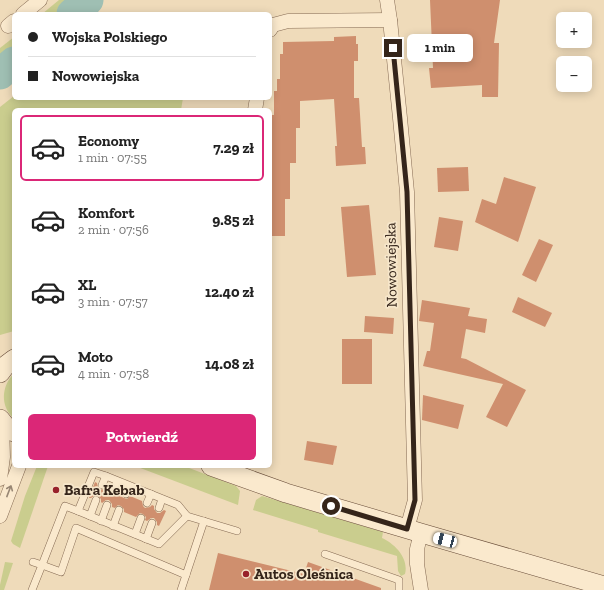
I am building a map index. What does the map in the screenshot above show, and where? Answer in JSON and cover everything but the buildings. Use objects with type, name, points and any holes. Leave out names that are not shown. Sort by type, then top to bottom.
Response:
[{"type":"main road","points":[[216,468],[286,493],[604,586]]},
{"type":"street","name":"Nowowiejska","points":[[387,0],[400,110],[407,192],[415,500],[414,531],[421,590]]},
{"type":"street","points":[[272,27],[273,25],[288,21],[390,20]]},
{"type":"street","points":[[0,479],[5,425]]},
{"type":"street","points":[[0,516],[18,468]]},
{"type":"lane","points":[[78,512],[94,472],[178,505],[187,516],[237,531]]},
{"type":"lane","points":[[102,485],[106,476]]},
{"type":"lane","points":[[114,490],[117,481]]},
{"type":"lane","points":[[126,494],[129,486]]},
{"type":"lane","points":[[147,503],[151,494]]},
{"type":"lane","points":[[159,508],[162,499]]},
{"type":"lane","points":[[90,516],[96,500]]},
{"type":"lane","points":[[101,521],[108,505]]},
{"type":"lane","points":[[32,590],[65,506],[159,544],[187,516]]},
{"type":"lane","points":[[113,526],[119,510]]},
{"type":"lane","points":[[135,534],[141,518]]},
{"type":"lane","points":[[181,590],[204,521]]},
{"type":"lane","points":[[146,539],[152,523]]},
{"type":"lane","points":[[33,562],[61,572],[76,528],[186,575]]},
{"type":"lane","points":[[325,554],[399,580],[399,590]]},
{"type":"green space","points":[[59,0],[78,0],[63,12],[44,12]]},
{"type":"green space","points":[[12,39],[12,55],[0,64],[0,48]]},
{"type":"green space","points":[[12,98],[12,100],[183,100],[181,108],[12,108],[12,332],[0,335],[0,107]]},
{"type":"green space","points":[[12,376],[12,417],[9,414],[4,402],[5,390]]},
{"type":"green space","points":[[36,468],[47,468],[20,548],[11,541],[25,496]]},
{"type":"green space","points":[[140,468],[189,468],[236,486],[240,491],[238,505]]},
{"type":"green space","points":[[262,496],[383,532],[382,538],[392,544],[403,557],[406,568],[405,574],[401,576],[398,571],[397,556],[253,510],[256,500]]},
{"type":"green space","points":[[5,562],[13,563],[4,590],[0,590],[0,585]]},
{"type":"waterway","points":[[74,12],[88,0]]},
{"type":"waterway","points":[[0,74],[12,64]]},
{"type":"place","name":"Bafra Kebab","points":[[56,490]]},
{"type":"place","name":"Autos Oleśnica","points":[[246,574]]},
{"type":"route","points":[[331,506],[407,529],[415,500],[407,192],[393,48]]}]
